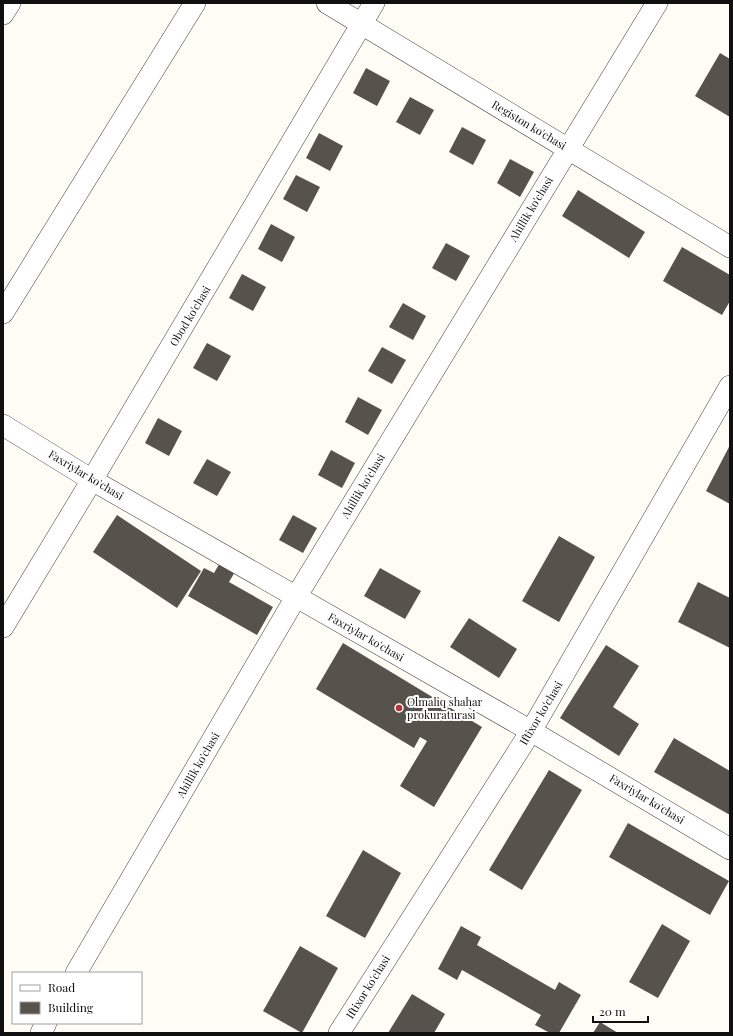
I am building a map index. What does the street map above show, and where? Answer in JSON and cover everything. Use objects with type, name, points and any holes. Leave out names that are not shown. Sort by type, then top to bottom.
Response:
[{"type":"street","points":[[3,14],[10,3]]},
{"type":"street","points":[[3,313],[195,3]]},
{"type":"street","name":"Registon ko'chasi","points":[[327,3],[730,247]]},
{"type":"street","name":"Obod ko'chasi","points":[[3,627],[92,480],[374,3]]},
{"type":"street","name":"Ahillik ko'chasi","points":[[77,972],[296,597],[657,3]]},
{"type":"street","name":"Iftixor ko'chasi","points":[[339,1033],[531,731],[730,386]]},
{"type":"street","name":"Faxriylar ko'chasi","points":[[3,425],[92,480],[531,731],[730,848]]},
{"type":"street","points":[[41,1033],[46,1024]]},
{"type":"building","points":[[720,53],[730,59],[730,117],[695,96]]},
{"type":"building","points":[[366,68],[390,81],[377,106],[353,93]]},
{"type":"building","points":[[410,97],[434,110],[420,135],[396,122]]},
{"type":"building","points":[[462,127],[486,140],[473,165],[449,152]]},
{"type":"building","points":[[319,133],[343,146],[330,171],[306,158]]},
{"type":"building","points":[[510,159],[534,172],[520,197],[497,183]]},
{"type":"building","points":[[296,175],[320,187],[307,212],[283,199]]},
{"type":"building","points":[[578,190],[645,232],[629,258],[562,216]]},
{"type":"building","points":[[271,224],[295,237],[282,262],[258,249]]},
{"type":"building","points":[[446,243],[470,256],[456,281],[432,268]]},
{"type":"building","points":[[682,247],[730,275],[730,301],[722,315],[663,281]]},
{"type":"building","points":[[242,274],[266,287],[253,311],[229,298]]},
{"type":"building","points":[[403,303],[426,316],[413,340],[389,327]]},
{"type":"building","points":[[207,343],[231,356],[217,381],[193,368]]},
{"type":"building","points":[[382,347],[406,360],[392,384],[368,371]]},
{"type":"building","points":[[358,397],[382,410],[368,435],[345,422]]},
{"type":"building","points":[[158,418],[182,431],[169,456],[145,443]]},
{"type":"building","points":[[730,445],[730,504],[706,491]]},
{"type":"building","points":[[331,450],[355,463],[342,488],[318,475]]},
{"type":"building","points":[[207,459],[231,472],[217,496],[193,483]]},
{"type":"building","points":[[117,515],[201,571],[177,608],[93,552]]},
{"type":"building","points":[[293,515],[317,528],[303,553],[279,540]]},
{"type":"building","points":[[559,536],[595,557],[559,622],[522,601]]},
{"type":"building","points":[[221,561],[236,570],[229,582],[273,607],[257,635],[188,596],[204,568],[214,573]]},
{"type":"building","points":[[380,568],[421,591],[405,619],[364,596]]},
{"type":"building","points":[[698,582],[730,598],[730,648],[678,622]]},
{"type":"building","points":[[469,618],[517,649],[499,678],[450,647]]},
{"type":"building","name":"Olmaliq shahar prokuraturasi","points":[[343,643],[482,727],[434,807],[400,786],[427,741],[420,737],[414,748],[316,689]]},
{"type":"building","points":[[606,645],[639,666],[613,707],[639,724],[619,756],[560,718]]},
{"type":"building","points":[[674,738],[730,771],[730,815],[654,772]]},
{"type":"building","points":[[549,770],[582,790],[522,890],[489,870]]},
{"type":"building","points":[[628,823],[729,881],[710,915],[609,857]]},
{"type":"building","points":[[363,850],[401,873],[365,938],[326,916]]},
{"type":"building","points":[[662,924],[690,941],[658,998],[629,982]]},
{"type":"building","points":[[461,926],[481,937],[477,945],[555,990],[559,982],[581,995],[559,1033],[550,1033],[535,1025],[541,1015],[462,970],[457,980],[438,969]]},
{"type":"building","points":[[300,946],[338,968],[302,1033],[263,1011]]},
{"type":"building","points":[[412,994],[445,1014],[434,1033],[388,1033]]},
{"type":"building","points":[[600,1022],[618,1033],[593,1033]]},
{"type":"place","name":"Olmaliq shahar prokuraturasi","points":[[399,708]]}]
